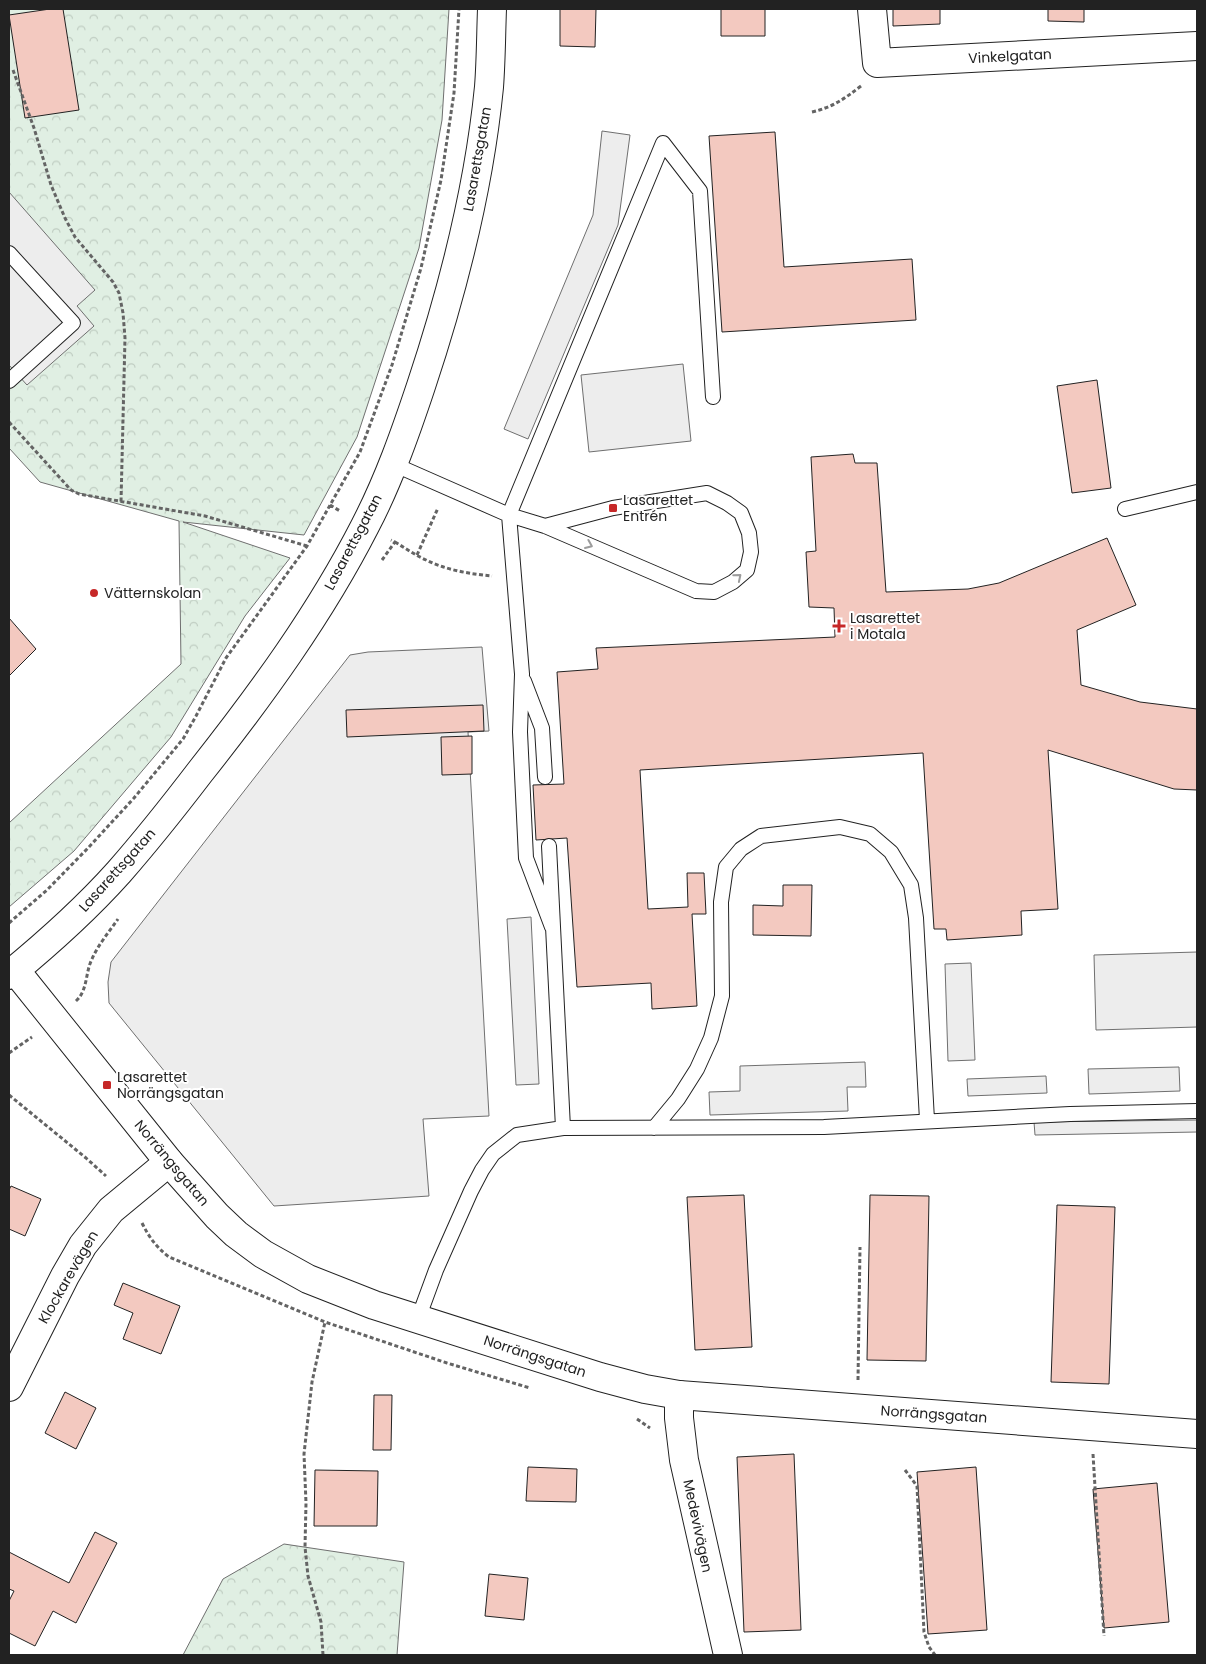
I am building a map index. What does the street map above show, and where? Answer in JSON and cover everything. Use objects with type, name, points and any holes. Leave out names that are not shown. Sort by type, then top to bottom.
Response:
[{"type":"street","name":"Lasarettsgatan","points":[[12,973],[59,933],[120,871],[228,738],[305,626],[346,561],[367,523],[408,425],[436,343],[453,279],[479,158],[489,86],[492,9]]},
{"type":"street","points":[[872,9],[877,63]]},
{"type":"street","name":"Vinkelgatan","points":[[877,63],[1197,46]]},
{"type":"street","name":"Norrängsgatan","points":[[12,973],[169,1162],[217,1216],[236,1234],[263,1254],[308,1279],[374,1305],[600,1377],[645,1389],[679,1395],[1197,1434]]},
{"type":"street","name":"Klockarevägen","points":[[9,1387],[65,1276],[89,1237],[110,1210],[169,1162]]},
{"type":"street","name":"Medevivägen","points":[[679,1395],[679,1418],[684,1460],[728,1655]]},
{"type":"lane","points":[[552,927],[526,858],[520,732],[522,674],[515,577],[508,515],[663,143],[700,191],[713,397]]},
{"type":"lane","points":[[9,253],[73,324],[9,382]]},
{"type":"lane","points":[[393,464],[508,515],[544,526],[696,591],[714,592],[733,582],[746,570],[751,552],[749,533],[741,513],[727,503],[707,493],[613,508],[544,526]]},
{"type":"lane","points":[[1124,509],[1197,492]]},
{"type":"lane","points":[[522,674],[542,728],[545,777]]},
{"type":"lane","points":[[654,1128],[678,1099],[697,1069],[711,1038],[722,996],[721,902],[726,867],[741,849],[760,836],[840,827],[870,834],[891,852],[910,885],[916,918],[927,1120]]},
{"type":"lane","points":[[549,846],[563,1128]]},
{"type":"lane","points":[[418,1319],[436,1270],[471,1191],[493,1154],[518,1135],[563,1128],[824,1126],[927,1120],[1197,1110]]},
{"type":"path","points":[[9,923],[47,890],[88,848],[134,798],[183,739],[226,658],[307,546],[360,452],[392,366],[421,268],[441,180],[453,103],[459,9]]},
{"type":"path","points":[[812,112],[829,108],[844,99],[870,79],[877,70],[877,63]]},
{"type":"path","points":[[13,70],[34,128],[51,185],[65,218],[75,238],[119,293],[125,338],[121,502]]},
{"type":"path","points":[[10,424],[71,490],[79,494],[205,516],[307,546]]},
{"type":"path","points":[[417,555],[447,488]]},
{"type":"path","points":[[394,542],[446,568],[476,574],[515,577]]},
{"type":"path","points":[[857,1408],[860,1247]]},
{"type":"path","points":[[323,1655],[322,1622],[308,1576],[304,1548],[306,1503],[304,1454],[312,1382],[325,1322]]},
{"type":"path","points":[[1091,1426],[1104,1636]]},
{"type":"path","points":[[905,1470],[917,1486],[924,1632],[929,1647],[935,1655]]},
{"type":"green space","points":[[9,9],[449,9],[442,120],[419,248],[357,437],[304,535],[183,522],[290,558],[245,616],[171,737],[74,851],[9,907],[9,823],[181,664],[179,521],[40,482],[9,448]]},
{"type":"green space","points":[[284,1544],[404,1562],[397,1655],[183,1655],[223,1579]]},
{"type":"shaded area","points":[[602,131],[630,135],[618,225],[528,439],[504,429],[593,215]]},
{"type":"shaded area","points":[[9,192],[95,290],[77,306],[94,326],[27,385],[9,365]]},
{"type":"shaded area","points":[[683,364],[691,441],[589,452],[581,375]]},
{"type":"shaded area","points":[[482,647],[489,731],[468,732],[489,1116],[423,1119],[429,1196],[274,1206],[109,1003],[108,982],[111,962],[350,655],[368,652]]},
{"type":"shaded area","points":[[531,917],[539,1084],[516,1085],[507,919]]},
{"type":"shaded area","points":[[1197,952],[1197,1027],[1096,1030],[1094,955]]},
{"type":"shaded area","points":[[971,963],[975,1060],[948,1061],[945,964]]},
{"type":"shaded area","points":[[865,1062],[866,1087],[847,1087],[848,1111],[710,1115],[709,1092],[740,1091],[740,1066]]},
{"type":"shaded area","points":[[1179,1067],[1180,1091],[1089,1094],[1088,1069]]},
{"type":"shaded area","points":[[1046,1076],[1047,1093],[968,1096],[967,1079]]},
{"type":"shaded area","points":[[1197,1120],[1197,1132],[1035,1135],[1034,1122]]},
{"type":"building","points":[[63,9],[79,110],[25,118],[9,15]]},
{"type":"building","points":[[560,9],[596,9],[595,47],[560,46]]},
{"type":"building","points":[[721,9],[765,9],[765,36],[721,36]]},
{"type":"building","points":[[893,9],[940,9],[940,24],[893,26]]},
{"type":"building","points":[[1048,9],[1084,9],[1084,22],[1048,21]]},
{"type":"building","points":[[775,132],[784,267],[912,259],[916,320],[722,332],[709,136]]},
{"type":"building","points":[[1097,380],[1111,488],[1072,493],[1057,386]]},
{"type":"building","points":[[853,454],[855,463],[877,463],[886,592],[968,589],[999,583],[1107,538],[1136,605],[1077,630],[1081,685],[1140,702],[1197,709],[1197,790],[1174,789],[1048,750],[1058,909],[1021,911],[1022,935],[947,940],[946,929],[934,929],[923,753],[640,770],[648,909],[688,907],[687,873],[704,873],[706,914],[692,914],[697,1006],[652,1009],[651,983],[577,987],[567,838],[536,840],[533,785],[564,784],[557,672],[598,669],[596,648],[835,637],[834,608],[809,607],[806,552],[816,551],[811,457]]},
{"type":"building","points":[[9,618],[36,649],[9,676]]},
{"type":"building","points":[[483,705],[484,731],[347,737],[346,710]]},
{"type":"building","points":[[472,736],[472,774],[442,775],[441,737]]},
{"type":"building","points":[[783,885],[812,885],[811,936],[753,935],[753,905],[783,906]]},
{"type":"building","points":[[11,1186],[41,1199],[25,1236],[9,1229],[9,1190]]},
{"type":"building","points":[[744,1195],[752,1347],[695,1350],[687,1197]]},
{"type":"building","points":[[870,1195],[929,1196],[926,1361],[867,1360]]},
{"type":"building","points":[[1057,1205],[1115,1207],[1109,1384],[1051,1382]]},
{"type":"building","points":[[123,1283],[180,1306],[161,1354],[123,1339],[133,1313],[114,1305]]},
{"type":"building","points":[[65,1392],[96,1408],[76,1449],[45,1433]]},
{"type":"building","points":[[374,1395],[392,1395],[391,1450],[373,1450]]},
{"type":"building","points":[[794,1454],[801,1630],[744,1632],[737,1457]]},
{"type":"building","points":[[528,1467],[577,1469],[576,1502],[526,1501]]},
{"type":"building","points":[[976,1467],[987,1630],[928,1634],[917,1472]]},
{"type":"building","points":[[315,1470],[378,1471],[377,1526],[314,1526]]},
{"type":"building","points":[[1157,1483],[1169,1622],[1104,1628],[1093,1489]]},
{"type":"building","points":[[95,1532],[117,1543],[76,1623],[53,1611],[35,1646],[9,1633],[9,1601],[14,1591],[9,1589],[9,1552],[69,1583]]},
{"type":"building","points":[[489,1574],[528,1578],[524,1620],[485,1616]]},
{"type":"place","name":"Lasarettet Entrén","points":[[613,508]]},
{"type":"place","name":"Vätternskolan","points":[[94,593]]},
{"type":"place","name":"Lasarettet i Motala","points":[[839,626]]},
{"type":"place","name":"Lasarettet Norrängsgatan","points":[[107,1085]]}]
